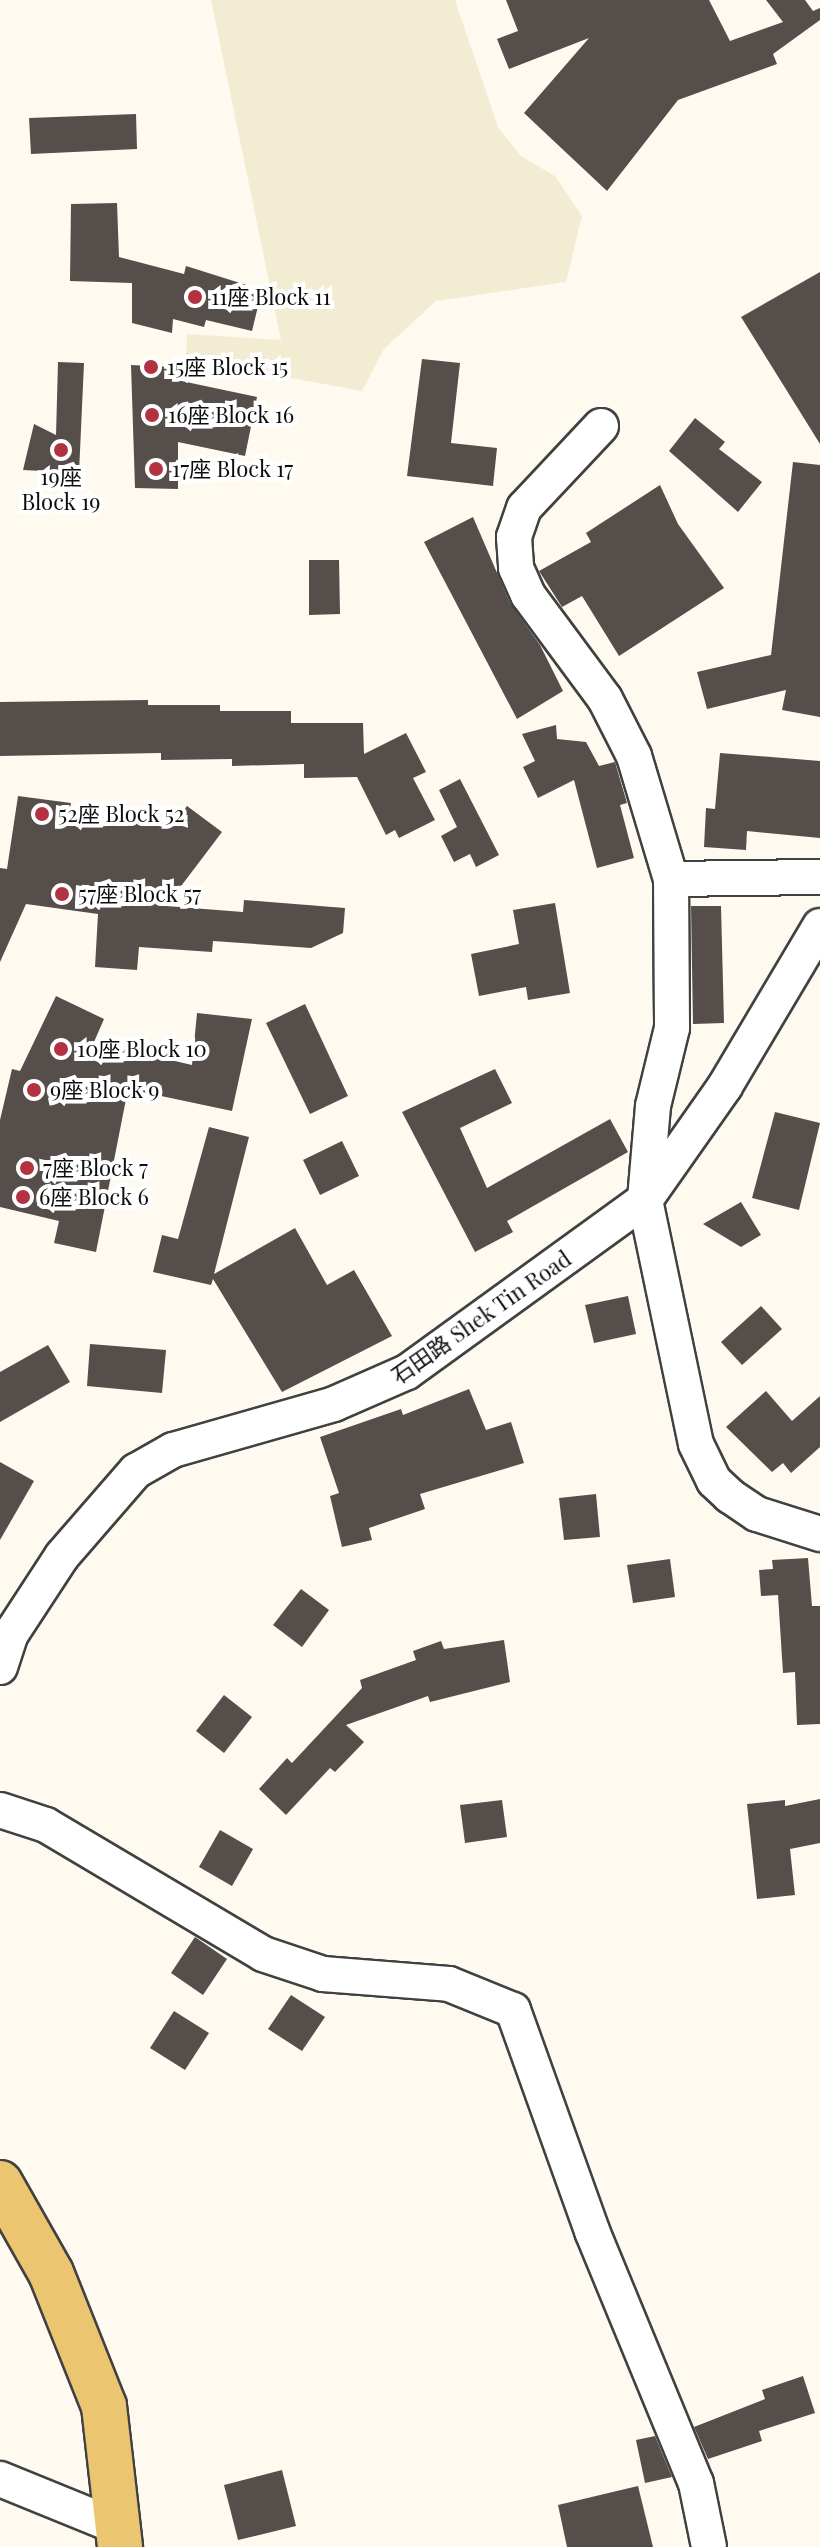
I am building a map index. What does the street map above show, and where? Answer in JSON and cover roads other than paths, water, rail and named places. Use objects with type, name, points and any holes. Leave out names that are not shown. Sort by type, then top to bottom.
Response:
[{"type":"main road","points":[[0,2183],[51,2273],[104,2406],[119,2537]]},
{"type":"street","points":[[601,426],[524,508],[514,537],[516,568],[528,595],[605,699],[634,756],[671,879],[672,1028],[653,1106],[645,1200],[696,1444],[714,1481],[757,1514],[820,1534]]},
{"type":"street","points":[[671,879],[820,877]]},
{"type":"street","name":"石田路 Shek Tin Road","points":[[0,1667],[11,1634],[62,1556],[136,1471],[173,1450],[344,1401],[407,1372],[645,1200],[725,1086],[820,926]]},
{"type":"street","points":[[0,1810],[46,1825],[263,1954],[323,1974],[449,1984],[513,2010],[592,2231],[696,2483],[709,2547]]},
{"type":"street","points":[[0,2479],[119,2537]]},
{"type":"place","name":"11座 Block 11","points":[[195,297]]},
{"type":"place","name":"15座 Block 15","points":[[151,367]]},
{"type":"place","name":"16座 Block 16","points":[[152,415]]},
{"type":"place","name":"19座 Block 19","points":[[61,450]]},
{"type":"place","name":"17座 Block 17","points":[[156,469]]},
{"type":"place","name":"52座 Block 52","points":[[42,814]]},
{"type":"place","name":"57座 Block 57","points":[[62,894]]},
{"type":"place","name":"10座 Block 10","points":[[61,1049]]},
{"type":"place","name":"9座 Block 9","points":[[34,1090]]},
{"type":"place","name":"7座 Block 7","points":[[27,1168]]},
{"type":"place","name":"6座 Block 6","points":[[23,1197]]}]
